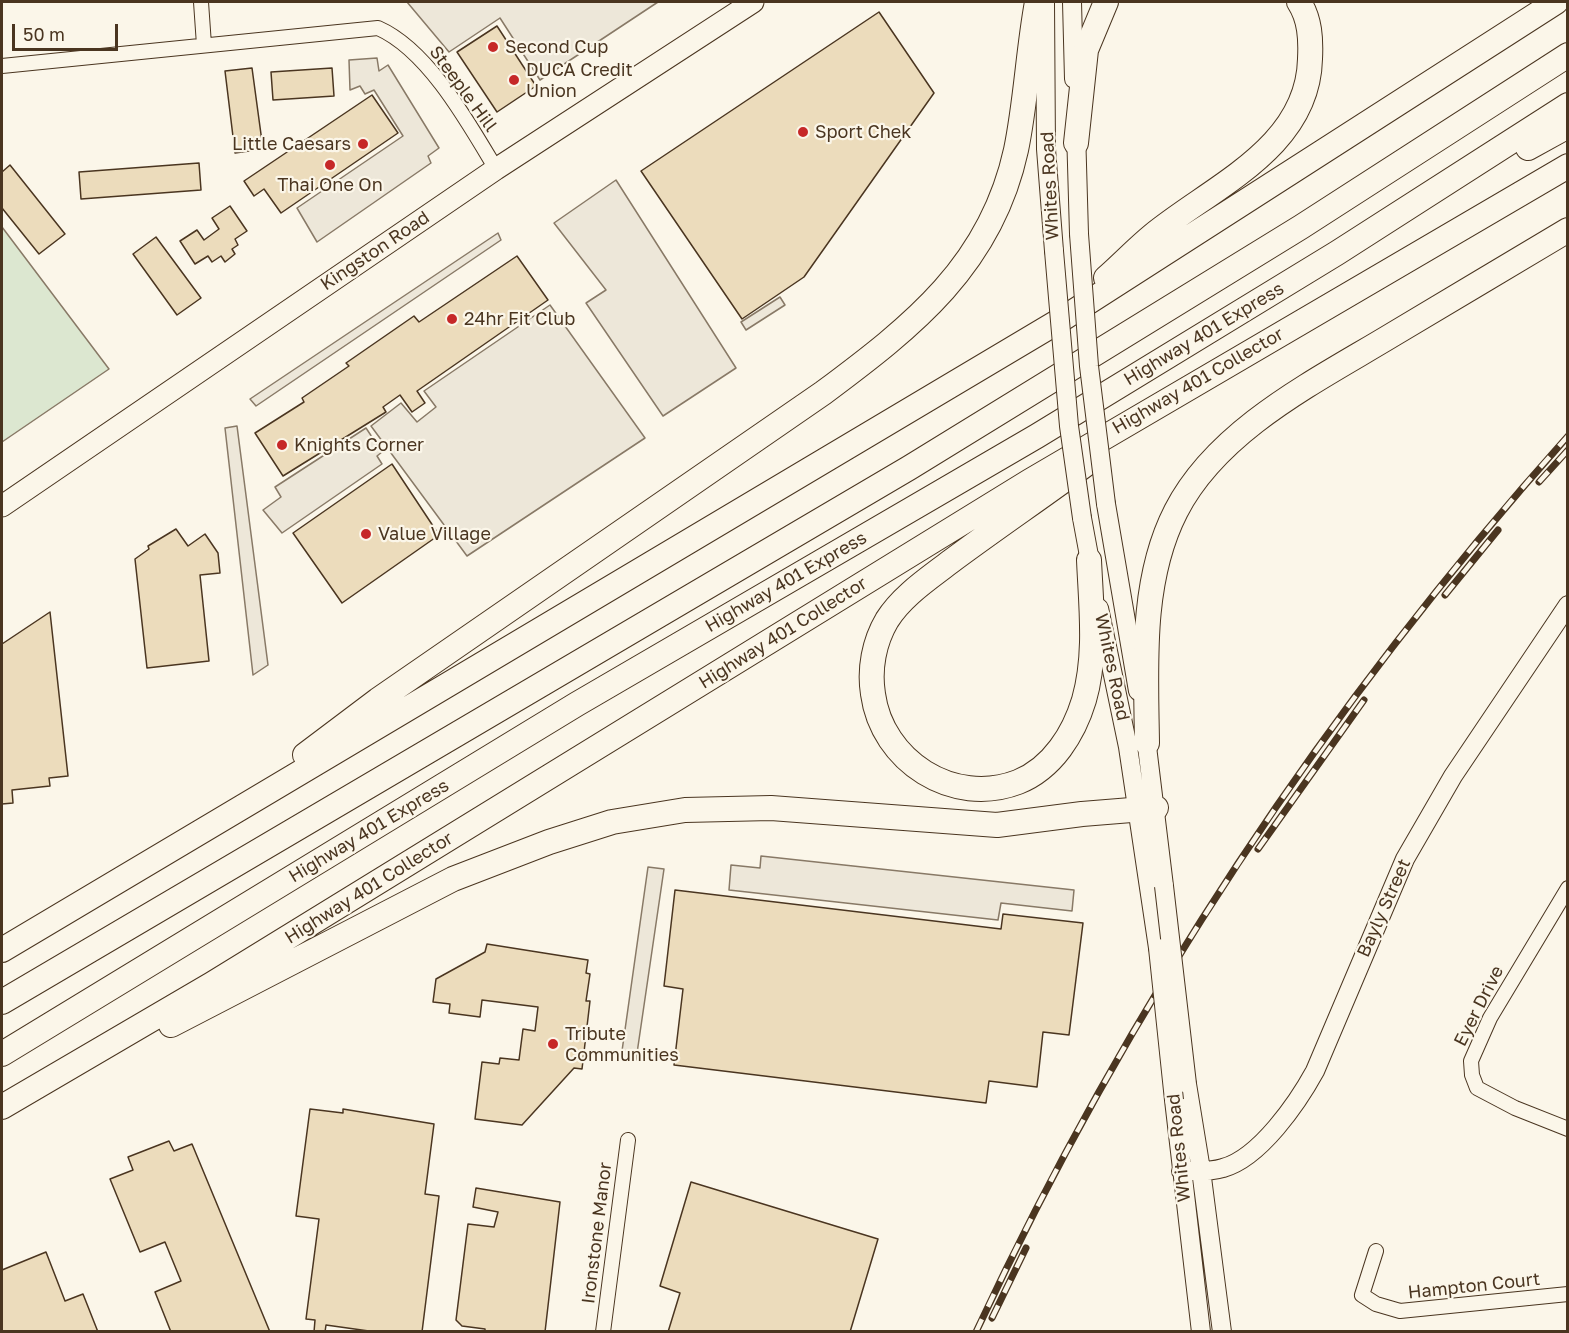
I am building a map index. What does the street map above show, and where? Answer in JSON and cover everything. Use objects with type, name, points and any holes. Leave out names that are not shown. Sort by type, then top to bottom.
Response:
[{"type":"highway","points":[[216,823],[378,700],[823,393],[889,344],[941,295],[960,273],[983,238],[998,209],[1010,176],[1017,148],[1037,2]]},
{"type":"highway","points":[[1076,143],[1086,50],[1106,2]]},
{"type":"highway","points":[[1059,321],[1152,235],[1258,158],[1290,124],[1308,84],[1310,68],[1310,30],[1299,2]]},
{"type":"highway","points":[[2,950],[1059,321],[1556,2]]},
{"type":"highway","name":"Highway 401 Express","points":[[2,1002],[899,474],[1301,227],[1568,55]]},
{"type":"highway","name":"Highway 401 Express","points":[[2,1054],[577,704],[1037,436],[1337,253],[1568,105]]},
{"type":"highway","points":[[1337,253],[1568,126]]},
{"type":"highway","name":"Highway 401 Collector","points":[[7,1104],[212,984],[1141,415],[1568,166]]},
{"type":"highway","points":[[1147,743],[1146,634],[1157,564],[1176,511],[1209,462],[1284,400],[1568,230]]},
{"type":"highway","points":[[1089,560],[1092,637],[1088,686],[1071,733],[1057,753],[1018,782],[982,788],[936,778],[923,772],[896,750],[877,719],[871,685],[872,663],[877,641],[888,620],[921,585],[1109,446],[1141,415]]},
{"type":"highway","points":[[7,1104],[220,1001],[453,879],[549,842],[612,822],[685,810],[771,807],[998,825],[1147,809]]},
{"type":"main road","name":"Kingston Road","points":[[2,506],[496,169],[753,2]]},
{"type":"main road","name":"Whites Road","points":[[1045,2],[1046,149],[1069,426],[1089,560],[1164,886],[1187,1084],[1201,1170],[1222,1332]]},
{"type":"main road","name":"Whites Road","points":[[1072,2],[1079,234],[1089,366],[1106,504],[1147,743],[1151,899],[1200,1332]]},
{"type":"main road","name":"Bayly Street","points":[[1181,1172],[1225,1168],[1261,1143],[1299,1101],[1315,1071],[1405,859],[1453,776],[1568,605]]},
{"type":"street","points":[[201,2],[204,45]]},
{"type":"street","name":"Steeple Hill","points":[[2,66],[378,28],[397,37],[420,57],[496,169]]},
{"type":"street","name":"Eyer Drive","points":[[1568,888],[1506,989],[1471,1061],[1472,1076],[1477,1088],[1515,1108],[1568,1129]]},
{"type":"street","name":"Ironstone Manor","points":[[603,1332],[628,1140]]},
{"type":"street","name":"Hampton Court","points":[[1376,1251],[1362,1295],[1376,1304],[1400,1311],[1568,1294]]},
{"type":"green space","points":[[2,227],[109,369],[2,442]]},
{"type":"shaded area","points":[[407,2],[658,2],[540,80],[500,18],[449,52]]},
{"type":"shaded area","points":[[377,58],[379,71],[388,65],[439,148],[428,156],[431,163],[317,242],[297,208],[403,136],[374,90],[365,94],[360,86],[350,90],[349,60]]},
{"type":"shaded area","points":[[616,180],[736,368],[663,416],[586,303],[606,290],[554,223]]},
{"type":"shaded area","points":[[498,233],[501,240],[256,406],[250,399]]},
{"type":"shaded area","points":[[780,297],[785,305],[746,330],[741,322]]},
{"type":"shaded area","points":[[550,305],[645,438],[467,556],[371,426],[401,403],[417,422],[436,407],[424,391]]},
{"type":"shaded area","points":[[237,426],[268,665],[253,675],[225,428]]},
{"type":"shaded area","points":[[366,428],[382,452],[377,456],[382,464],[282,533],[263,510],[281,497],[275,487]]},
{"type":"shaded area","points":[[761,856],[1074,890],[1072,911],[1001,903],[998,920],[729,890],[731,865],[760,868]]},
{"type":"shaded area","points":[[648,867],[664,869],[636,1060],[621,1058]]},
{"type":"building","name":"Sport Chek","points":[[879,12],[934,93],[804,277],[742,319],[641,171]]},
{"type":"building","points":[[497,26],[536,86],[497,112],[457,52]]},
{"type":"building","points":[[252,68],[263,149],[235,153],[225,71]]},
{"type":"building","points":[[332,68],[334,96],[273,100],[271,72]]},
{"type":"building","points":[[372,95],[398,133],[281,213],[264,189],[254,196],[244,181]]},
{"type":"building","points":[[199,163],[201,190],[81,199],[79,172]]},
{"type":"building","points":[[10,165],[65,234],[39,254],[2,208],[2,172]]},
{"type":"building","points":[[230,206],[247,231],[235,239],[238,245],[232,249],[235,254],[225,262],[221,256],[212,262],[208,256],[195,264],[180,241],[197,230],[204,240],[219,229],[212,218]]},
{"type":"building","points":[[156,237],[201,298],[177,315],[133,254]]},
{"type":"building","points":[[517,256],[548,300],[417,391],[425,403],[412,412],[400,395],[383,407],[386,412],[283,476],[255,433],[304,402],[302,398],[349,366],[346,363],[414,316],[419,322]]},
{"type":"building","name":"Value Village","points":[[392,464],[439,535],[342,603],[293,533]]},
{"type":"building","points":[[176,529],[188,546],[205,534],[218,553],[220,573],[200,575],[209,661],[147,668],[135,559],[149,549],[148,546]]},
{"type":"building","points":[[50,612],[68,776],[49,778],[50,786],[12,790],[13,803],[2,804],[2,644]]},
{"type":"building","points":[[675,890],[1001,929],[1003,914],[1083,923],[1069,1035],[1043,1032],[1037,1087],[989,1081],[986,1103],[674,1065],[683,989],[664,986]]},
{"type":"building","name":"Tribute Communities","points":[[487,944],[588,960],[586,973],[590,974],[586,1001],[590,1001],[582,1069],[574,1068],[522,1125],[475,1119],[482,1062],[499,1064],[500,1058],[519,1060],[523,1029],[535,1031],[538,1007],[482,1000],[480,1017],[449,1013],[450,1004],[433,1002],[436,979],[485,952]]},
{"type":"building","points":[[310,1109],[343,1113],[343,1109],[434,1124],[425,1194],[439,1196],[422,1332],[376,1332],[326,1325],[325,1332],[314,1332],[315,1320],[306,1319],[319,1219],[296,1216]]},
{"type":"building","points":[[169,1141],[174,1151],[192,1144],[270,1332],[171,1332],[155,1292],[181,1281],[165,1242],[140,1252],[110,1179],[133,1170],[128,1157]]},
{"type":"building","points":[[691,1182],[878,1239],[850,1332],[668,1332],[680,1293],[660,1286]]},
{"type":"building","points":[[476,1188],[560,1202],[545,1332],[485,1332],[485,1329],[462,1326],[456,1320],[468,1224],[494,1227],[498,1212],[473,1207]]},
{"type":"building","points":[[46,1252],[65,1301],[83,1294],[98,1332],[2,1332],[2,1270]]},
{"type":"railway","points":[[976,1332],[1035,1211],[1099,1092],[1167,976],[1239,862],[1315,751],[1396,643],[1480,538],[1568,436]]},
{"type":"railway","points":[[1539,482],[1568,450]]},
{"type":"railway","points":[[1445,595],[1498,530]]},
{"type":"railway","points":[[1258,849],[1364,700]]},
{"type":"railway","points":[[992,1318],[1026,1248]]},
{"type":"place","name":"Second Cup","points":[[493,47]]},
{"type":"place","name":"DUCA Credit Union","points":[[514,80]]},
{"type":"place","name":"Sport Chek","points":[[803,132]]},
{"type":"place","name":"Little Caesars","points":[[363,144]]},
{"type":"place","name":"Thai One On","points":[[330,165]]},
{"type":"place","name":"24hr Fit Club","points":[[452,319]]},
{"type":"place","name":"Knights Corner","points":[[282,445]]},
{"type":"place","name":"Value Village","points":[[366,534]]},
{"type":"place","name":"Tribute Communities","points":[[553,1044]]}]
